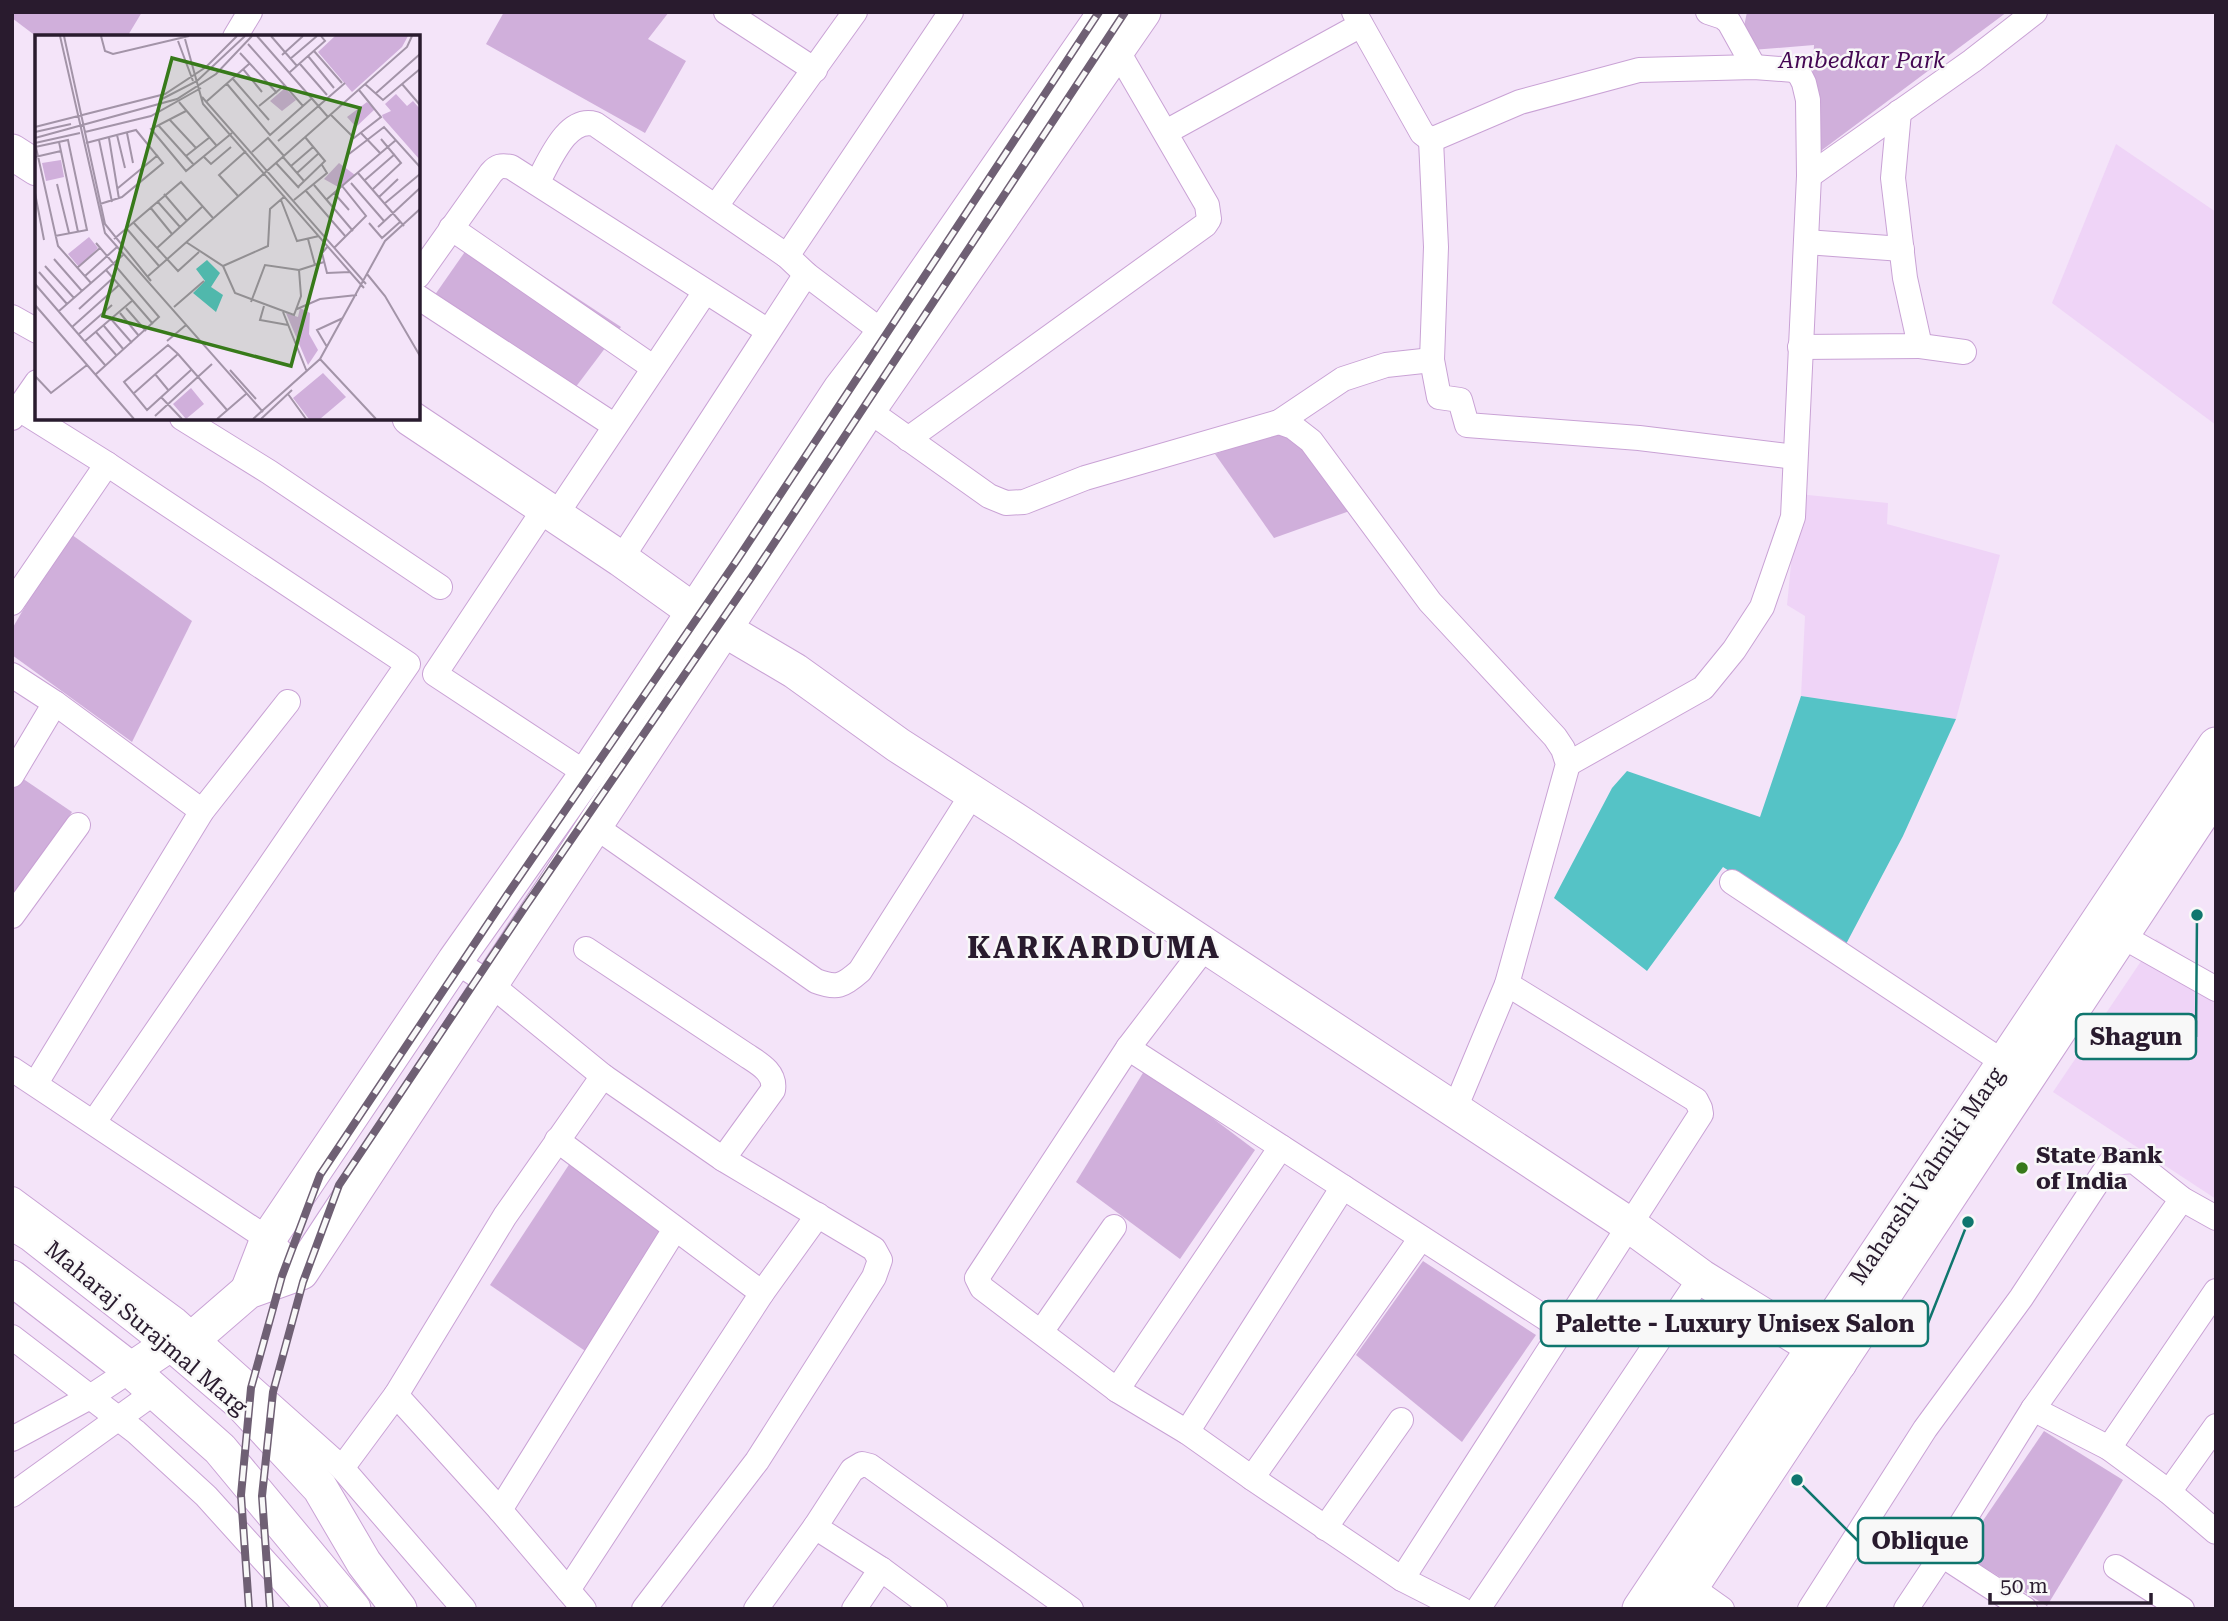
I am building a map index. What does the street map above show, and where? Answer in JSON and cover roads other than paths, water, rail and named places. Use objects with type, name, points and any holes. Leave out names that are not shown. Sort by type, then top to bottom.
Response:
[{"type":"street","points":[[236,35],[250,12]]},
{"type":"street","points":[[716,206],[855,12]]},
{"type":"street","points":[[787,256],[951,12]]},
{"type":"street","points":[[248,1291],[268,1239],[455,961],[587,774],[841,389],[884,333],[1106,12]]},
{"type":"street","points":[[12,1495],[118,1418],[143,1381],[186,1347],[248,1291],[301,1272],[868,410],[1143,12]]},
{"type":"street","points":[[1708,12],[1729,22],[1754,67]]},
{"type":"street","points":[[1809,176],[1972,61],[2035,12]]},
{"type":"street","points":[[738,15],[816,70]]},
{"type":"street","points":[[1166,132],[1358,18],[1422,133],[1431,139]]},
{"type":"street","points":[[908,439],[1205,225],[1209,219],[1207,205],[1117,50]]},
{"type":"street","points":[[1431,139],[1520,102],[1639,70],[1754,67],[1794,70],[1804,83],[1808,100],[1809,176],[1793,517],[1762,607],[1734,650],[1703,688],[1568,764]]},
{"type":"street","points":[[1899,112],[1893,178],[1905,278],[1920,346]]},
{"type":"street","points":[[537,183],[564,138],[580,123],[596,124],[787,256],[806,274],[884,333]]},
{"type":"street","points":[[1431,139],[1436,247],[1432,360],[1439,397],[1460,400],[1467,425],[1639,438],[1795,457]]},
{"type":"street","points":[[12,152],[35,167]]},
{"type":"street","points":[[420,273],[496,168],[502,165],[511,167],[537,183],[768,331]]},
{"type":"street","points":[[451,228],[654,368]]},
{"type":"street","points":[[1806,242],[1902,249]]},
{"type":"street","points":[[621,559],[806,274]]},
{"type":"street","points":[[587,774],[435,674],[615,426],[705,292]]},
{"type":"street","points":[[420,298],[615,426]]},
{"type":"street","points":[[12,317],[35,330]]},
{"type":"street","points":[[1800,347],[1920,346],[1964,352]]},
{"type":"street","points":[[868,410],[989,496],[1006,503],[1024,502],[1085,478],[1279,422],[1343,379],[1386,365],[1432,360]]},
{"type":"street","points":[[35,385],[15,413],[107,464],[408,664],[94,1122]]},
{"type":"street","points":[[185,420],[269,472],[440,587]]},
{"type":"street","points":[[413,420],[621,559],[695,612],[795,671],[898,745],[1631,1226],[1701,1276],[1826,1355]]},
{"type":"street","points":[[1279,422],[1293,427],[1311,442],[1430,602],[1555,737],[1568,764],[1507,984],[1454,1111]]},
{"type":"street","points":[[12,603],[107,464]]},
{"type":"street","points":[[12,675],[55,703],[202,811]]},
{"type":"street","points":[[36,1083],[202,811],[288,702]]},
{"type":"street","points":[[12,775],[55,703]]},
{"type":"street","name":"Maharshi Valmiki Marg","points":[[1684,1598],[1826,1355],[2003,1062],[2216,745]]},
{"type":"street","name":"Maharshi Valmiki Marg","points":[[1640,1609],[1826,1355],[2120,935],[2216,792]]},
{"type":"street","points":[[593,825],[816,981],[841,985],[860,971],[974,793]]},
{"type":"street","points":[[12,916],[78,825]]},
{"type":"street","points":[[1732,882],[2003,1062]]},
{"type":"street","points":[[2120,935],[2216,989]]},
{"type":"street","points":[[1206,946],[1128,1048],[977,1278],[982,1288],[1117,1390],[1187,1432],[1402,1578],[1461,1609]]},
{"type":"street","points":[[586,949],[770,1073],[774,1083],[773,1090],[723,1159]]},
{"type":"street","points":[[455,961],[489,983],[603,1076],[723,1159],[874,1250],[880,1260],[874,1277],[757,1461],[644,1609]]},
{"type":"street","points":[[1402,1578],[1701,1114],[1699,1104],[1507,984]]},
{"type":"street","points":[[1128,1048],[1563,1330]]},
{"type":"street","points":[[12,1069],[268,1239],[301,1272]]},
{"type":"street","points":[[342,1468],[396,1395],[505,1216],[603,1076]]},
{"type":"street","points":[[557,1140],[762,1293]]},
{"type":"street","points":[[1117,1390],[1280,1147]]},
{"type":"street","points":[[1810,1609],[1925,1429],[2021,1298],[2110,1163],[2134,1161],[2182,1199],[2216,1218]]},
{"type":"street","points":[[1187,1432],[1343,1187]]},
{"type":"street","points":[[12,1199],[186,1347],[342,1468],[464,1609]]},
{"type":"street","points":[[1906,1609],[2034,1409],[2182,1199]]},
{"type":"street","points":[[396,1395],[576,1599],[762,1293],[818,1215]]},
{"type":"street","name":"Maharaj Surajmal Marg","points":[[12,1222],[186,1347],[320,1488],[364,1563],[399,1609]]},
{"type":"street","points":[[1041,1332],[1114,1227]]},
{"type":"street","points":[[500,1510],[675,1229]]},
{"type":"street","points":[[1252,1478],[1421,1238]]},
{"type":"street","points":[[1478,1609],[1701,1276]]},
{"type":"street","name":"Maharaj Surajmal Marg","points":[[12,1278],[143,1381],[220,1449],[353,1609]]},
{"type":"street","points":[[2109,1448],[2216,1291]]},
{"type":"street","points":[[12,1337],[136,1432],[206,1496],[308,1609]]},
{"type":"street","points":[[12,1439],[90,1397],[143,1381]]},
{"type":"street","points":[[2034,1409],[2109,1448],[2169,1492],[2216,1532]]},
{"type":"street","points":[[1325,1528],[1401,1420]]},
{"type":"street","points":[[2169,1492],[2216,1426]]},
{"type":"street","points":[[756,1609],[852,1470],[862,1464],[870,1466],[1071,1609]]},
{"type":"street","points":[[815,1527],[881,1569],[935,1609]]},
{"type":"street","points":[[1942,1555],[2025,1609]]},
{"type":"street","points":[[2116,1567],[2182,1609]]},
{"type":"street","points":[[854,1609],[881,1569]]},
{"type":"street","points":[[1684,1598],[1723,1609]]},
{"type":"railway","points":[[249,1609],[241,1495],[251,1388],[282,1276],[320,1175],[507,895],[737,560],[1099,12]]},
{"type":"railway","points":[[270,1609],[262,1496],[273,1392],[303,1282],[339,1185],[525,907],[755,572],[1125,12]]},
{"type":"place","name":"Shagun","points":[[2197,915]]},
{"type":"place","name":"State Bank of India","points":[[2022,1168]]},
{"type":"place","name":"Palette - Luxury Unisex Salon","points":[[1968,1222]]},
{"type":"place","name":"Oblique","points":[[1797,1480]]},
{"type":"district","name":"KARKARDUMA","points":[[1094,947]]},
{"type":"park label","name":"Ambedkar Park","points":[[1862,60]]}]
